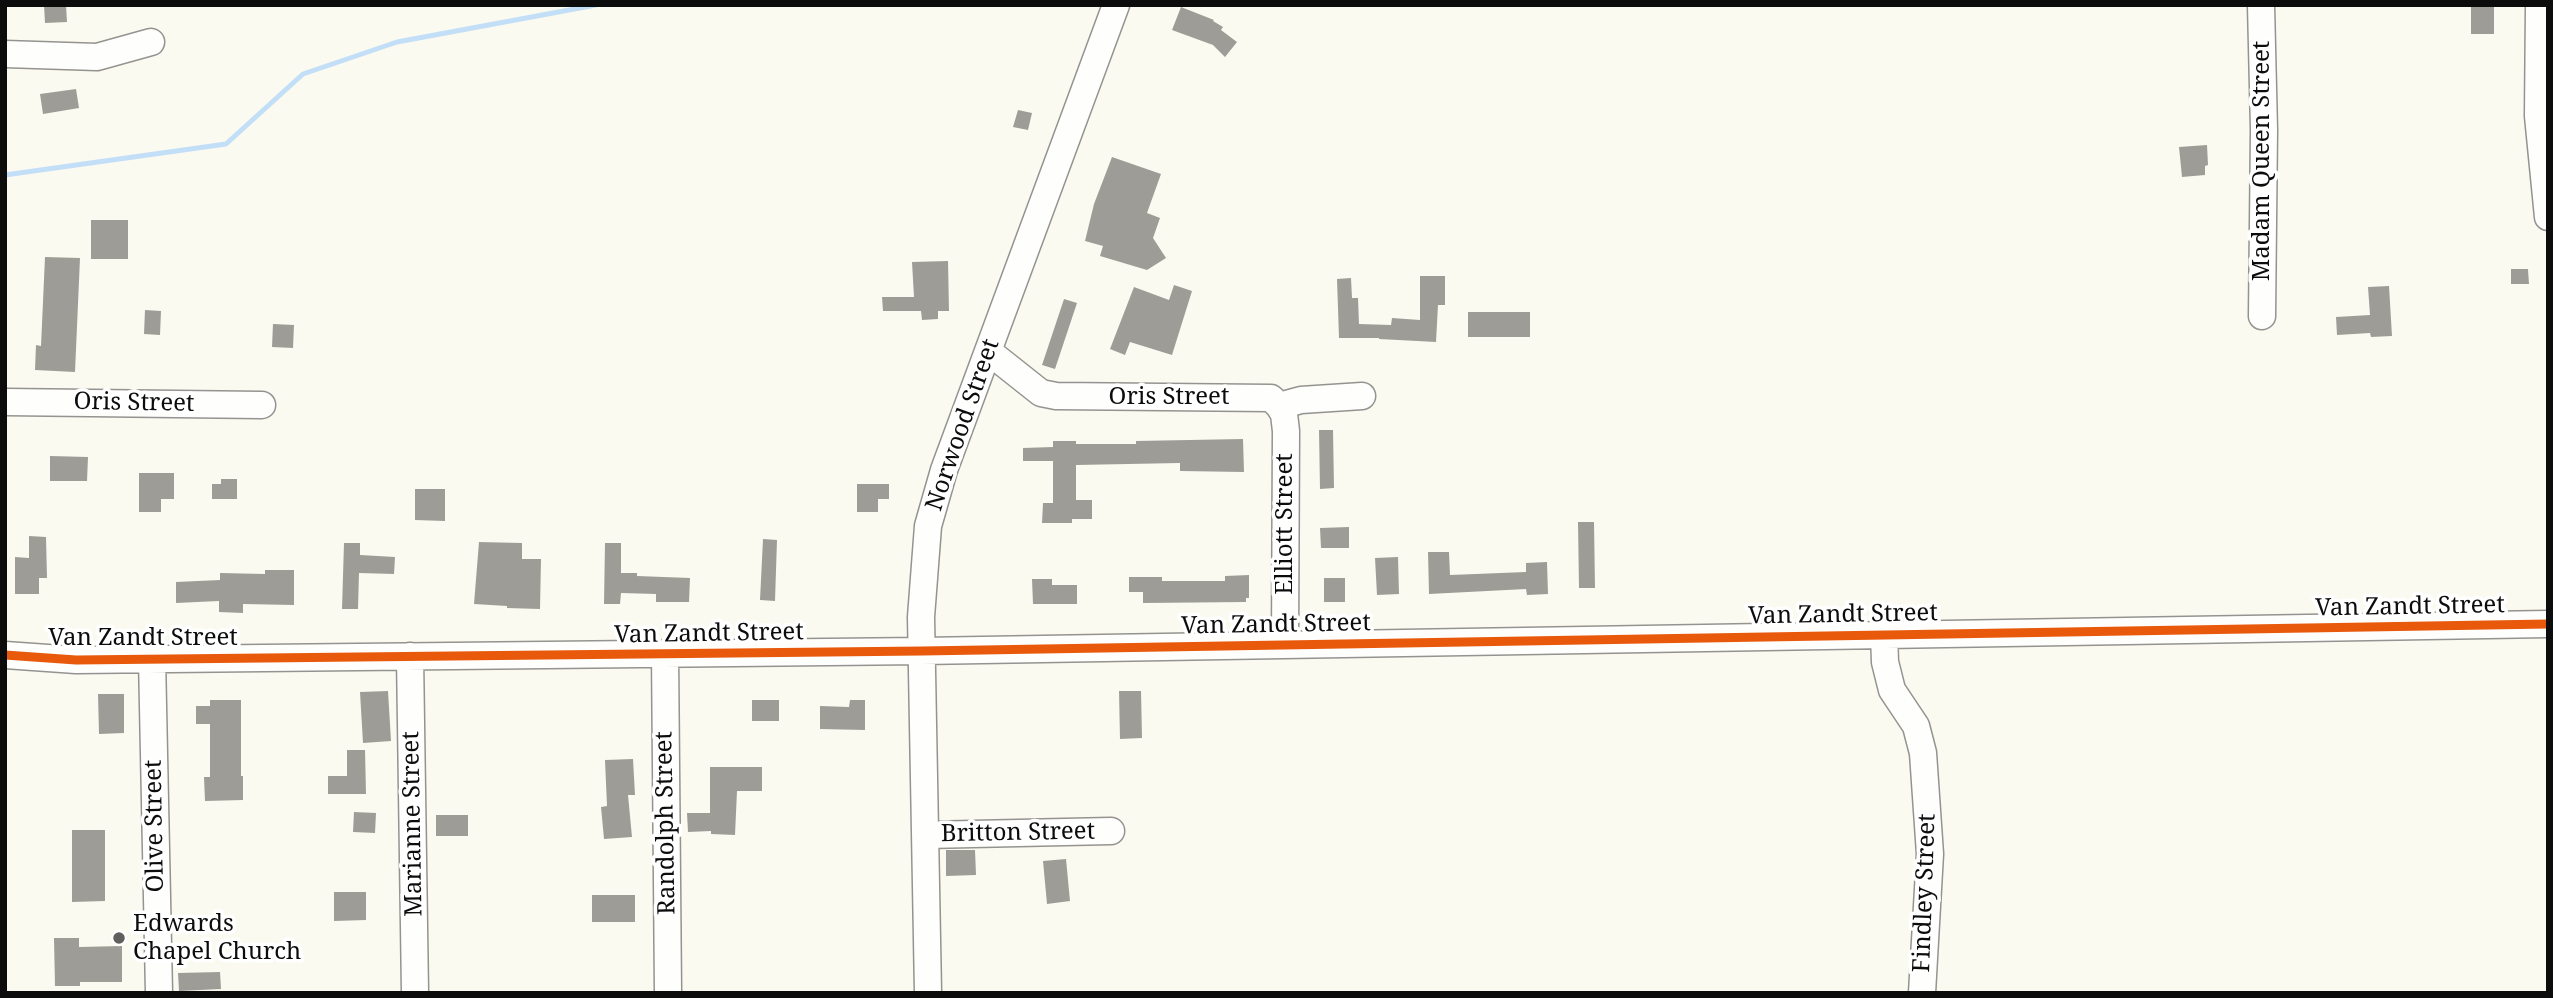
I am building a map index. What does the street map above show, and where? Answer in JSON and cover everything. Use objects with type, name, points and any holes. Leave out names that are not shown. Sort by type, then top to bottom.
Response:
[{"type":"street","name":"Norwood Street","points":[[928,993],[922,584],[928,526],[944,470],[1116,5]]},
{"type":"street","name":"Madam Queen Street","points":[[2261,5],[2264,130],[2262,316]]},
{"type":"street","points":[[2539,5],[2548,217]]},
{"type":"street","points":[[5,54],[97,57],[151,42]]},
{"type":"street","name":"Oris Street","points":[[988,351],[1041,393],[1056,397],[1271,398],[1279,406],[1301,400],[1362,396]]},
{"type":"street","name":"Oris Street","points":[[5,401],[262,405]]},
{"type":"street","name":"Elliott Street","points":[[1279,406],[1284,414],[1286,431],[1285,644]]},
{"type":"street","name":"Van Zandt Street","points":[[5,655],[76,660],[922,651],[2548,624]]},
{"type":"street","name":"Findley Street","points":[[1884,634],[1885,662],[1892,690],[1916,726],[1923,752],[1930,854],[1923,993]]},
{"type":"street","name":"Randolph Street","points":[[664,653],[668,993]]},
{"type":"street","name":"Marianne Street","points":[[410,656],[415,993]]},
{"type":"street","name":"Olive Street","points":[[152,658],[159,993]]},
{"type":"street","name":"Britton Street","points":[[926,835],[1111,831]]},
{"type":"building","points":[[44,5],[66,5],[67,22],[45,23]]},
{"type":"building","points":[[2471,5],[2494,5],[2494,34],[2471,34]]},
{"type":"building","points":[[1181,7],[1214,20],[1223,27],[1221,30],[1237,42],[1225,57],[1213,45],[1172,30]]},
{"type":"building","points":[[76,89],[79,108],[43,114],[40,94]]},
{"type":"building","points":[[1018,110],[1032,113],[1028,130],[1013,127]]},
{"type":"building","points":[[2207,145],[2208,165],[2205,166],[2205,175],[2182,177],[2179,147]]},
{"type":"building","points":[[1112,157],[1161,174],[1147,213],[1160,218],[1153,238],[1166,258],[1147,270],[1100,256],[1103,246],[1085,241],[1094,204]]},
{"type":"building","points":[[91,220],[128,220],[128,259],[91,259]]},
{"type":"building","points":[[45,257],[80,258],[75,372],[35,370],[36,345],[41,346]]},
{"type":"building","points":[[948,261],[949,311],[938,311],[938,319],[922,320],[921,311],[883,311],[882,297],[914,297],[912,262]]},
{"type":"building","points":[[2511,269],[2528,269],[2529,284],[2511,284]]},
{"type":"building","points":[[1420,276],[1445,276],[1445,305],[1438,305],[1436,342],[1339,338],[1337,279],[1351,278],[1352,298],[1358,298],[1359,324],[1391,325],[1392,318],[1420,320]]},
{"type":"building","points":[[1174,285],[1192,291],[1172,355],[1130,342],[1125,355],[1110,349],[1134,287],[1169,300]]},
{"type":"building","points":[[2389,286],[2392,336],[2371,337],[2370,333],[2337,335],[2336,317],[2370,315],[2368,287]]},
{"type":"building","points":[[1064,299],[1077,303],[1055,369],[1042,365]]},
{"type":"building","points":[[145,310],[161,311],[160,335],[144,334]]},
{"type":"building","points":[[1468,312],[1530,312],[1530,337],[1468,337]]},
{"type":"building","points":[[273,324],[294,325],[293,348],[272,347]]},
{"type":"building","points":[[1319,430],[1333,430],[1334,488],[1320,489]]},
{"type":"building","points":[[1243,439],[1244,472],[1180,471],[1180,463],[1076,465],[1076,500],[1092,500],[1092,519],[1072,519],[1072,523],[1042,523],[1043,503],[1053,503],[1053,461],[1023,461],[1023,448],[1053,447],[1053,441],[1076,441],[1076,444],[1136,444],[1136,441]]},
{"type":"building","points":[[50,456],[88,457],[87,481],[50,481]]},
{"type":"building","points":[[139,473],[174,473],[174,499],[161,499],[161,512],[139,512]]},
{"type":"building","points":[[221,479],[237,479],[237,499],[212,499],[212,484],[221,484]]},
{"type":"building","points":[[857,484],[889,484],[889,499],[878,499],[878,512],[857,512]]},
{"type":"building","points":[[415,489],[445,489],[445,521],[415,520]]},
{"type":"building","points":[[1578,522],[1594,522],[1595,588],[1579,588]]},
{"type":"building","points":[[1349,527],[1349,548],[1321,548],[1320,528]]},
{"type":"building","points":[[29,536],[46,537],[47,578],[39,578],[39,594],[15,594],[15,557],[29,558]]},
{"type":"building","points":[[763,539],[777,540],[775,601],[760,600]]},
{"type":"building","points":[[479,542],[522,543],[522,559],[541,559],[540,609],[474,604]]},
{"type":"building","points":[[344,543],[360,543],[360,555],[395,557],[394,574],[359,573],[358,609],[342,609]]},
{"type":"building","points":[[605,543],[621,543],[621,573],[690,578],[689,602],[656,602],[656,594],[621,593],[620,604],[604,604]]},
{"type":"building","points":[[1428,552],[1449,552],[1450,575],[1526,572],[1526,563],[1547,562],[1548,594],[1527,595],[1526,589],[1429,594]]},
{"type":"building","points":[[1398,557],[1399,594],[1377,595],[1375,558]]},
{"type":"building","points":[[265,570],[294,570],[294,605],[243,604],[243,613],[219,612],[219,601],[176,603],[176,582],[220,580],[220,573],[265,574]]},
{"type":"building","points":[[1249,575],[1249,598],[1246,598],[1246,602],[1143,603],[1143,592],[1129,592],[1129,577],[1162,577],[1162,581],[1225,581],[1225,576]]},
{"type":"building","points":[[1324,578],[1345,578],[1345,602],[1324,602]]},
{"type":"building","points":[[1032,579],[1052,579],[1052,585],[1077,585],[1077,604],[1033,604]]},
{"type":"building","points":[[388,691],[391,741],[363,743],[360,692]]},
{"type":"building","points":[[1119,691],[1141,691],[1142,738],[1120,739]]},
{"type":"building","points":[[98,694],[124,694],[124,733],[99,734]]},
{"type":"building","points":[[210,700],[241,700],[243,800],[205,801],[204,777],[210,777],[210,724],[196,724],[196,706],[210,706]]},
{"type":"building","points":[[752,700],[779,700],[779,721],[752,721]]},
{"type":"building","points":[[850,700],[865,700],[865,730],[820,729],[820,706],[849,707]]},
{"type":"building","points":[[347,750],[365,750],[366,794],[328,794],[328,776],[347,776]]},
{"type":"building","points":[[633,759],[635,795],[628,795],[632,837],[604,839],[601,807],[607,806],[605,760]]},
{"type":"building","points":[[710,767],[762,767],[762,791],[737,791],[735,835],[711,834],[711,831],[688,832],[687,813],[710,813]]},
{"type":"building","points":[[354,812],[376,813],[375,833],[353,832]]},
{"type":"building","points":[[436,815],[468,815],[468,836],[436,836]]},
{"type":"building","points":[[72,830],[105,830],[105,901],[72,902]]},
{"type":"building","points":[[946,850],[975,850],[976,875],[946,876]]},
{"type":"building","points":[[1066,859],[1070,901],[1047,904],[1043,861]]},
{"type":"building","points":[[334,892],[366,892],[366,920],[334,921]]},
{"type":"building","points":[[592,895],[635,895],[635,922],[592,922]]},
{"type":"building","points":[[54,938],[79,938],[79,947],[122,946],[122,982],[80,982],[80,986],[55,986]]},
{"type":"building","points":[[220,972],[221,989],[179,991],[178,973]]},
{"type":"waterway","points":[[5,175],[226,144],[303,74],[397,42],[596,5]]},
{"type":"cycle path","points":[[5,655],[76,660],[922,651],[2548,624]]},
{"type":"place","name":"Edwards Chapel Church","points":[[119,938]]}]
